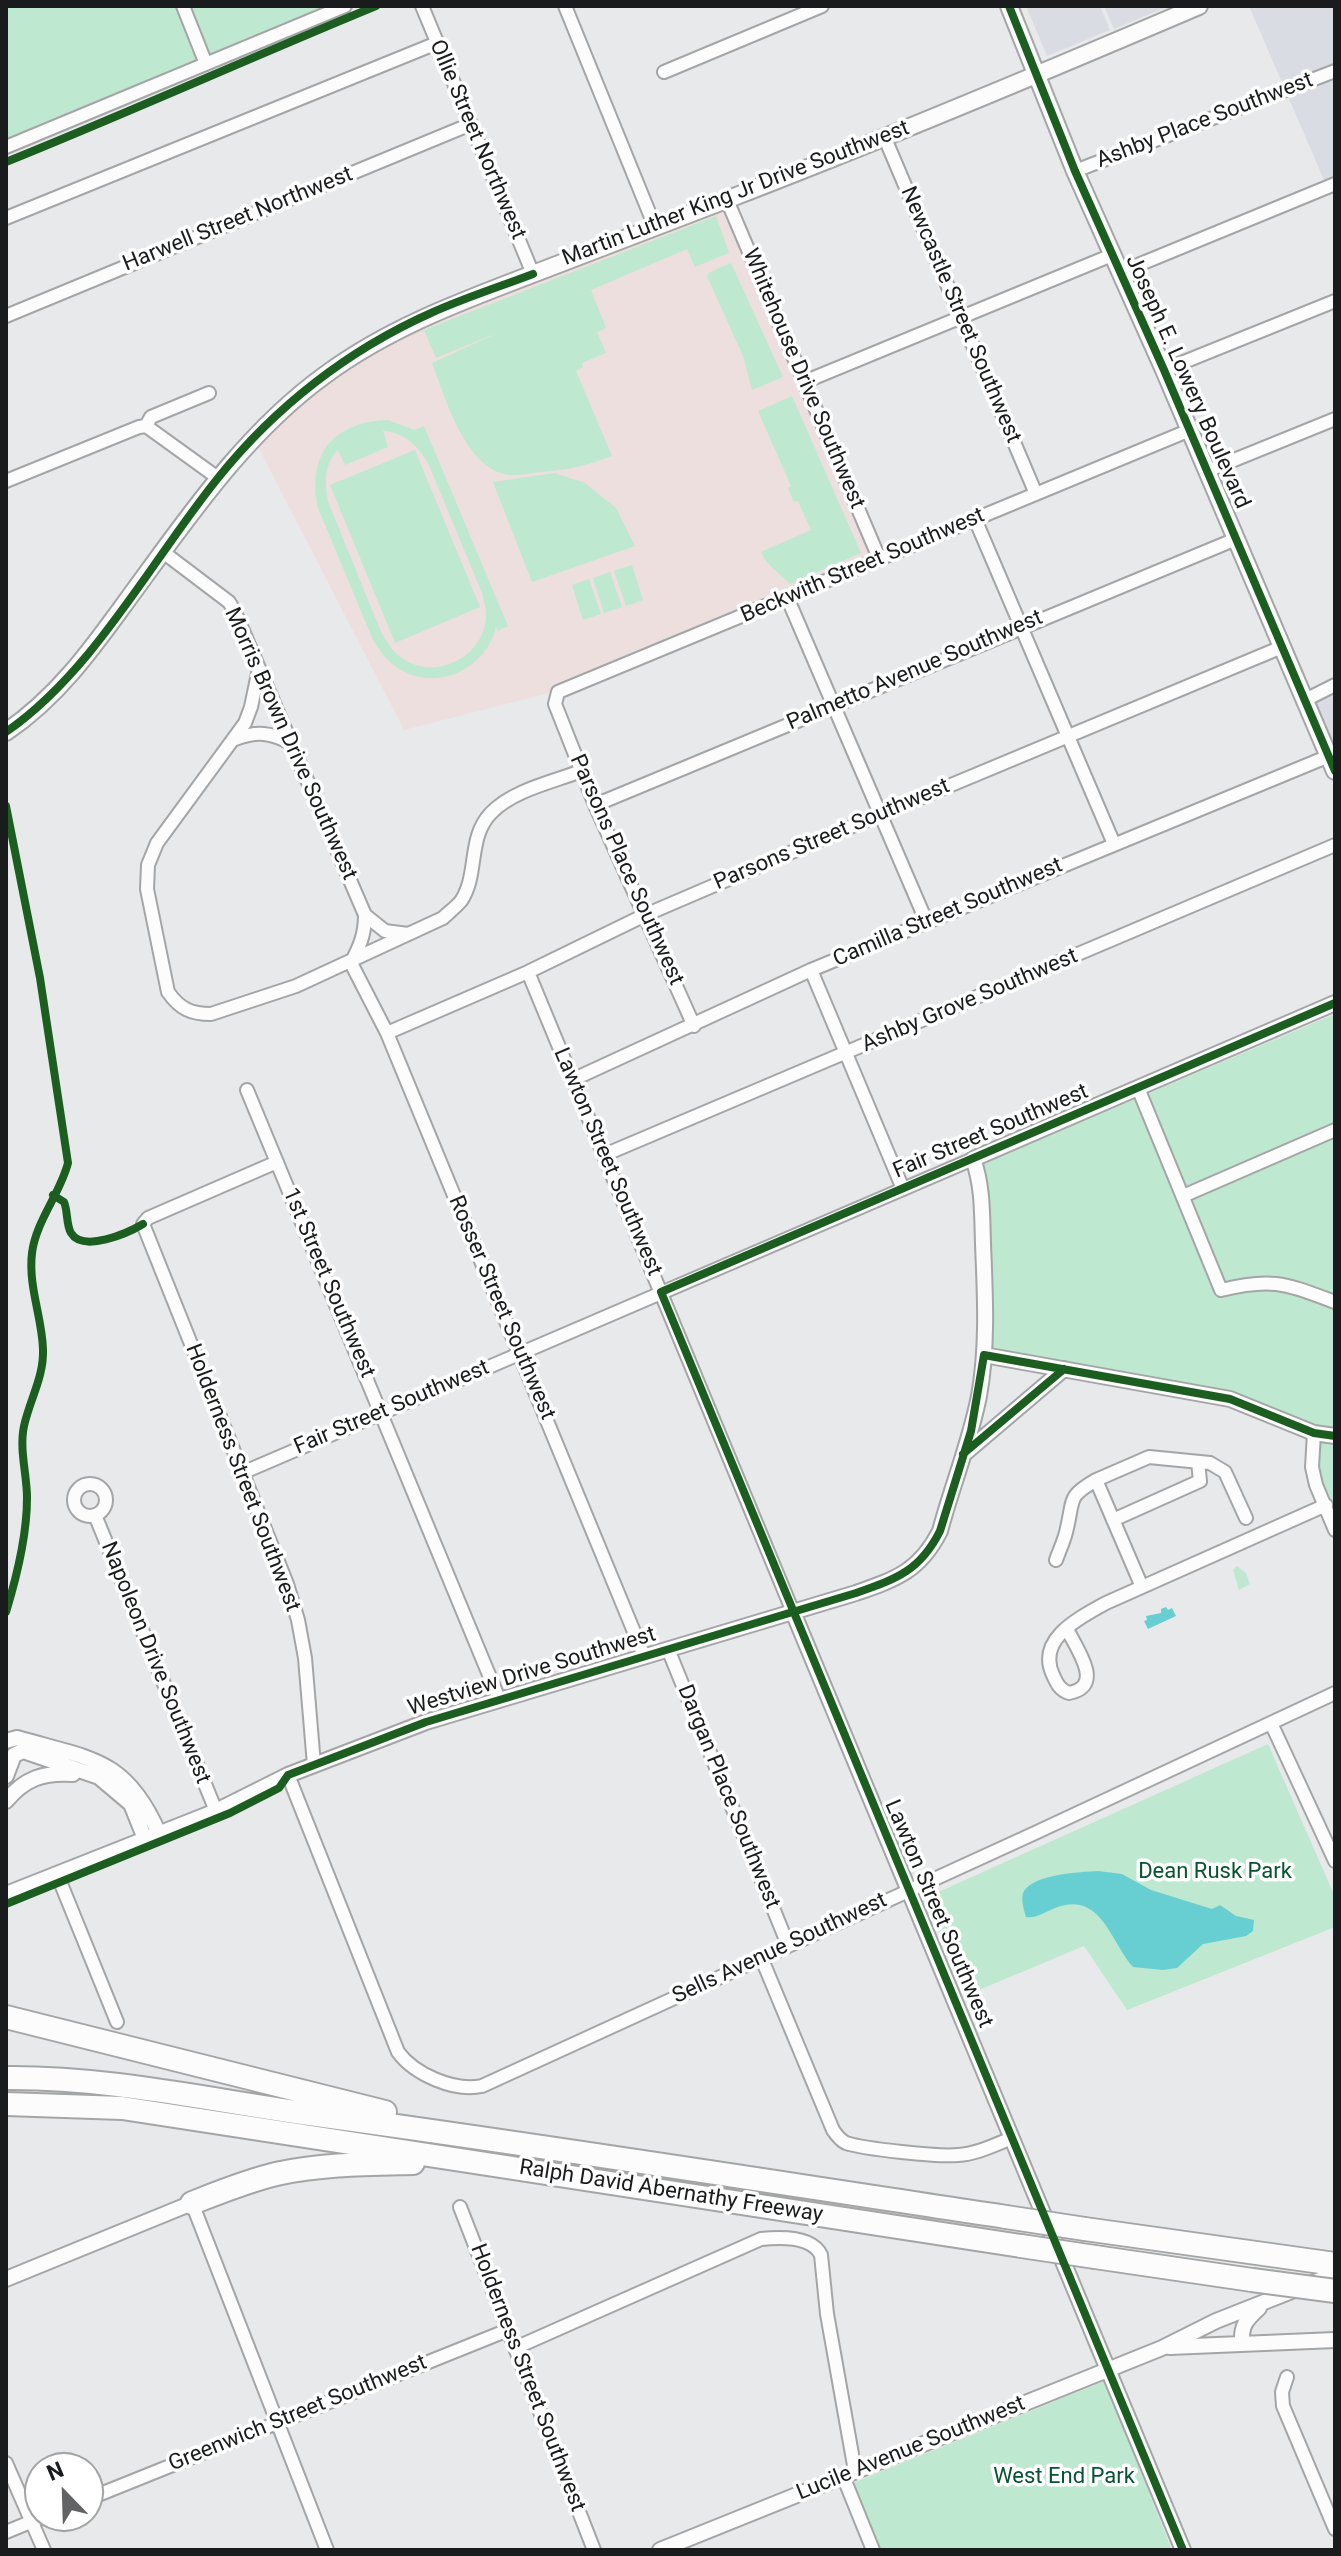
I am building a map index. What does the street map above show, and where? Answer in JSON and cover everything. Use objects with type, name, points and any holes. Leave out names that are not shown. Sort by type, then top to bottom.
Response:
[{"type":"highway","points":[[6,2017],[491,2139]]},
{"type":"highway","name":"Ralph David Abernathy Freeway","points":[[6,2078],[90,2082],[169,2091],[1335,2264]]},
{"type":"highway","name":"Ralph David Abernathy Freeway","points":[[6,2104],[122,2108],[1335,2291]]},
{"type":"highway","points":[[192,2203],[249,2181],[305,2169],[470,2161]]},
{"type":"main road","name":"Joseph E. Lowery Boulevard","points":[[1009,6],[1075,171],[1332,763]]},
{"type":"main road","name":"Martin Luther King Jr Drive Southwest","points":[[6,732],[49,699],[80,665],[218,478],[250,441],[285,407],[355,354],[433,312],[727,200],[1038,75],[1199,6]]},
{"type":"street","points":[[183,6],[206,64]]},
{"type":"street","points":[[6,147],[345,6]]},
{"type":"street","name":"Ollie Street Northwest","points":[[422,6],[533,274]]},
{"type":"street","points":[[565,6],[655,227]]},
{"type":"street","points":[[664,72],[822,6]]},
{"type":"street","points":[[6,218],[437,43]]},
{"type":"street","name":"Ashby Place Southwest","points":[[1075,171],[1335,71]]},
{"type":"street","name":"Harwell Street Northwest","points":[[6,316],[471,124]]},
{"type":"street","name":"Newcastle Street Southwest","points":[[884,136],[1036,494]]},
{"type":"street","points":[[1121,272],[1335,184]]},
{"type":"street","name":"Whitehouse Drive Southwest","points":[[727,200],[879,558]]},
{"type":"street","points":[[804,382],[1112,255]]},
{"type":"street","points":[[1164,370],[1335,301]]},
{"type":"street","points":[[146,426],[151,417],[209,393]]},
{"type":"street","points":[[1207,471],[1335,419]]},
{"type":"street","points":[[6,481],[146,426],[218,478]]},
{"type":"street","name":"Beckwith Street Southwest","points":[[559,714],[555,704],[558,692],[1190,430]]},
{"type":"street","points":[[975,519],[1114,844]]},
{"type":"street","name":"Palmetto Avenue Southwest","points":[[595,805],[1236,539]]},
{"type":"street","name":"Morris Brown Drive Southwest","points":[[163,552],[229,602],[365,915]]},
{"type":"street","points":[[787,597],[927,923]]},
{"type":"street","name":"Parsons Street Southwest","points":[[387,1033],[528,972],[645,915],[1282,647]]},
{"type":"street","points":[[259,668],[251,707],[234,739],[157,843],[148,865],[147,889],[168,992],[185,1010],[197,1014],[211,1014],[296,986],[443,918],[461,901],[470,881],[477,835],[493,810],[512,798],[581,771]]},
{"type":"street","points":[[1305,700],[1335,685]]},
{"type":"street","name":"Parsons Place Southwest","points":[[559,714],[595,805],[694,1026]]},
{"type":"street","points":[[234,739],[264,732],[292,744]]},
{"type":"street","name":"Camilla Street Southwest","points":[[572,1080],[811,970],[1114,844],[1332,763]]},
{"type":"street","name":"Ashby Grove Southwest","points":[[604,1155],[1335,845]]},
{"type":"street","points":[[351,963],[362,941],[365,915]]},
{"type":"street","points":[[365,915],[385,931],[411,934]]},
{"type":"street","name":"Rosser Street Southwest","points":[[351,963],[387,1033],[644,1656]]},
{"type":"street","points":[[811,970],[903,1189]]},
{"type":"street","name":"Lawton Street Southwest","points":[[528,972],[1183,2550]]},
{"type":"street","name":"Fair Street Southwest","points":[[242,1473],[1335,1003]]},
{"type":"street","points":[[1138,1088],[1221,1290],[1250,1283],[1274,1282],[1330,1300]]},
{"type":"street","name":"1st Street Southwest","points":[[247,1090],[499,1699]]},
{"type":"street","points":[[1183,1196],[1335,1130]]},
{"type":"street","name":"Westview Drive Southwest","points":[[6,1894],[216,1811],[288,1775],[426,1722],[793,1612],[893,1580],[909,1571],[922,1560],[940,1531],[979,1394],[986,1305],[980,1185],[973,1159]]},
{"type":"street","name":"Holderness Street Southwest","points":[[277,1162],[148,1218],[143,1224],[287,1584],[305,1658],[314,1765]]},
{"type":"street","points":[[984,1355],[1230,1399],[1314,1433],[1335,1436]]},
{"type":"street","points":[[963,1455],[1064,1369]]},
{"type":"street","points":[[1314,1433],[1312,1467],[1316,1485],[1335,1530]]},
{"type":"street","points":[[1056,1560],[1067,1528],[1071,1501],[1081,1489],[1149,1457],[1210,1463],[1225,1472],[1246,1518]]},
{"type":"street","points":[[1113,1520],[1200,1481],[1198,1462]]},
{"type":"street","points":[[1096,1480],[1142,1587]]},
{"type":"street","points":[[1067,1629],[1088,1678],[1079,1691],[1069,1693],[1059,1687],[1047,1655],[1053,1642],[1067,1629],[1098,1607],[1326,1505]]},
{"type":"street","name":"Napoleon Drive Southwest","points":[[95,1515],[216,1811]]},
{"type":"street","name":"Dargan Place Southwest","points":[[668,1649],[788,1945]]},
{"type":"street","name":"Sells Avenue Southwest","points":[[288,1775],[398,2052],[407,2065],[420,2073],[462,2087],[482,2086],[1335,1693]]},
{"type":"street","points":[[1271,1723],[1335,1861]]},
{"type":"street","points":[[6,1776],[9,1747],[17,1738],[104,1764],[123,1777],[138,1793],[149,1811],[152,1836]]},
{"type":"street","points":[[9,1747],[99,1777],[131,1804],[152,1836]]},
{"type":"street","points":[[6,1801],[29,1781],[52,1773],[88,1773]]},
{"type":"street","points":[[57,1874],[117,2022]]},
{"type":"street","points":[[761,1957],[839,2139],[848,2143],[956,2155],[977,2152],[1012,2138]]},
{"type":"street","points":[[6,2279],[192,2203],[327,2550]]},
{"type":"street","name":"Holderness Street Southwest","points":[[460,2207],[594,2550]]},
{"type":"street","points":[[515,2348],[761,2239],[777,2237],[810,2243],[821,2255],[849,2474],[873,2550]]},
{"type":"street","name":"Lucile Avenue Southwest","points":[[660,2550],[1162,2348],[1216,2321],[1335,2274]]},
{"type":"street","points":[[1242,2343],[1241,2328],[1244,2322],[1268,2300]]},
{"type":"street","name":"Greenwich Street Southwest","points":[[104,2493],[508,2330]]},
{"type":"street","name":"Lucile Avenue Southwest","points":[[1162,2348],[1335,2340]]},
{"type":"street","points":[[1287,2377],[1282,2392],[1283,2406],[1335,2529]]},
{"type":"street","points":[[6,2463],[24,2505]]},
{"type":"shaded area","points":[[1026,6],[1100,6],[1110,30],[1047,56]]},
{"type":"shaded area","points":[[1104,6],[1169,6],[1114,29]]},
{"type":"shaded area","points":[[1249,6],[1335,6],[1335,183],[1327,187]]},
{"type":"shaded area","points":[[728,201],[879,558],[558,691],[404,730],[254,439],[355,354]]},
{"type":"shaded area","points":[[1335,687],[1335,769],[1307,700]]},
{"type":"green space","points":[[6,6],[337,6],[6,140]]},
{"type":"green space","points":[[716,216],[729,253],[695,267],[687,249],[591,290],[606,328],[597,332],[606,353],[582,363],[583,367],[576,371],[612,456],[568,469],[517,475],[494,470],[480,460],[459,430],[432,363],[502,331],[436,358],[424,330]]},
{"type":"green space","points":[[731,263],[783,377],[752,390],[743,356],[707,276]]},
{"type":"green space","points":[[792,396],[861,553],[790,584],[770,566],[761,552],[811,530],[798,501],[794,502],[788,488],[791,486],[758,411]]},
{"type":"green space","points":[[388,420],[414,430],[424,426],[508,626],[498,631],[496,627],[483,654],[460,672],[432,678],[417,676],[398,668],[382,654],[373,640],[318,508],[317,472],[328,444],[352,427]],"holes":[[[383,431],[410,441],[428,463],[485,604],[485,626],[479,640],[458,660],[445,665],[416,665],[399,656],[389,644],[382,634],[329,504],[326,475],[338,450],[345,465],[388,447]]]},
{"type":"green space","points":[[415,450],[480,607],[395,643],[330,485]]},
{"type":"green space","points":[[555,473],[585,483],[616,508],[635,546],[532,582],[493,482]]},
{"type":"green space","points":[[632,565],[643,600],[626,606],[614,571]]},
{"type":"green space","points":[[610,572],[622,607],[604,613],[593,578]]},
{"type":"green space","points":[[589,579],[601,614],[583,620],[572,585]]},
{"type":"green space","points":[[1335,1014],[1335,1516],[1302,1431],[1204,1398],[989,1360],[983,1164]]},
{"type":"green space","points":[[1237,1566],[1246,1573],[1250,1584],[1239,1590],[1233,1570]]},
{"type":"green space","name":"Dean Rusk Park","points":[[1268,1744],[1335,1897],[1335,1927],[1127,2010],[1084,1946],[967,1995],[925,1898]]},
{"type":"green space","name":"West End Park","points":[[1105,2381],[1172,2550],[880,2550],[853,2483]]},
{"type":"water","points":[[1166,1607],[1168,1610],[1172,1608],[1176,1616],[1148,1629],[1144,1621],[1147,1620],[1146,1616],[1161,1613],[1161,1609]]},
{"type":"water","points":[[1098,1871],[1122,1874],[1151,1890],[1212,1909],[1220,1905],[1236,1916],[1254,1920],[1253,1931],[1246,1936],[1203,1944],[1177,1968],[1163,1970],[1133,1967],[1103,1921],[1083,1906],[1071,1904],[1026,1917],[1022,1897],[1030,1885],[1058,1875]]},
{"type":"cycle path","points":[[6,162],[376,6]]},
{"type":"cycle path","points":[[1009,6],[1075,171],[1164,370],[1335,771]]},
{"type":"cycle path","points":[[6,732],[38,707],[94,647],[218,478],[289,404],[342,363],[400,328],[456,302],[533,274]]},
{"type":"cycle path","points":[[6,806],[40,978],[68,1163],[38,1230],[32,1253],[32,1277],[43,1359],[24,1426],[25,1527],[6,1612]]},
{"type":"cycle path","points":[[1183,2550],[661,1292],[1335,1003]]},
{"type":"cycle path","points":[[53,1195],[64,1202],[69,1230],[77,1239],[106,1239],[143,1224]]},
{"type":"cycle path","points":[[6,1904],[230,1813],[279,1788],[288,1775],[426,1722],[856,1593],[906,1572],[924,1556],[940,1531],[971,1431],[984,1355],[1230,1399],[1314,1433],[1335,1436]]},
{"type":"cycle path","points":[[963,1454],[1064,1369]]}]
